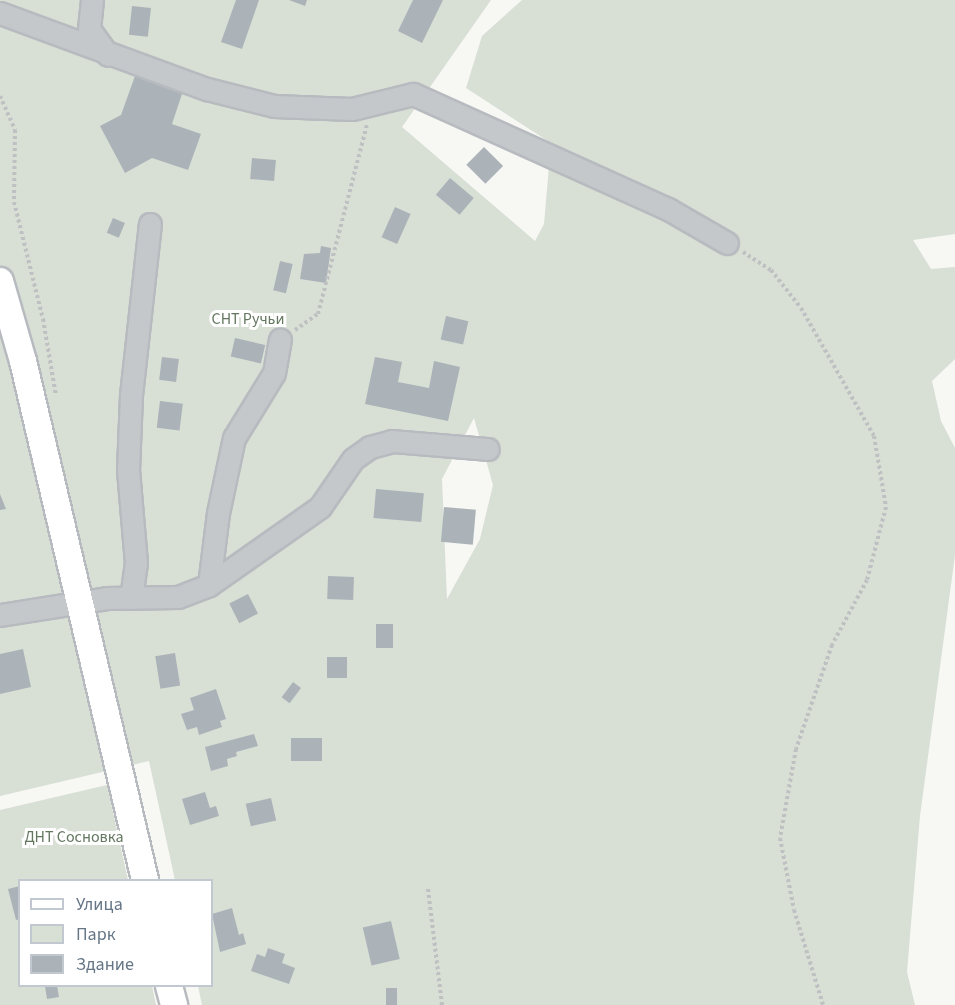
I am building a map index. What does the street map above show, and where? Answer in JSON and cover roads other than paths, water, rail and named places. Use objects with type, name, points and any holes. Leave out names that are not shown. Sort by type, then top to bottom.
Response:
[{"type":"main road","points":[[0,280],[80,601],[145,879]]},
{"type":"main road","points":[[169,987],[174,1005]]},
{"type":"street","points":[[92,0],[90,29],[108,55]]},
{"type":"street","points":[[0,13],[108,55],[207,89],[274,106],[352,109],[412,94],[668,209],[727,243]]},
{"type":"street","points":[[131,598],[136,563],[128,470],[131,395],[150,224]]},
{"type":"street","points":[[209,585],[218,513],[234,438],[274,373],[280,340]]},
{"type":"street","points":[[0,615],[80,601],[178,597],[209,585],[320,507],[353,459],[370,447],[392,441],[488,449]]},
{"type":"park label","name":"СНТ Ручьи","points":[[248,319]]},
{"type":"park label","name":"ДНТ Сосновка","points":[[74,837]]}]
